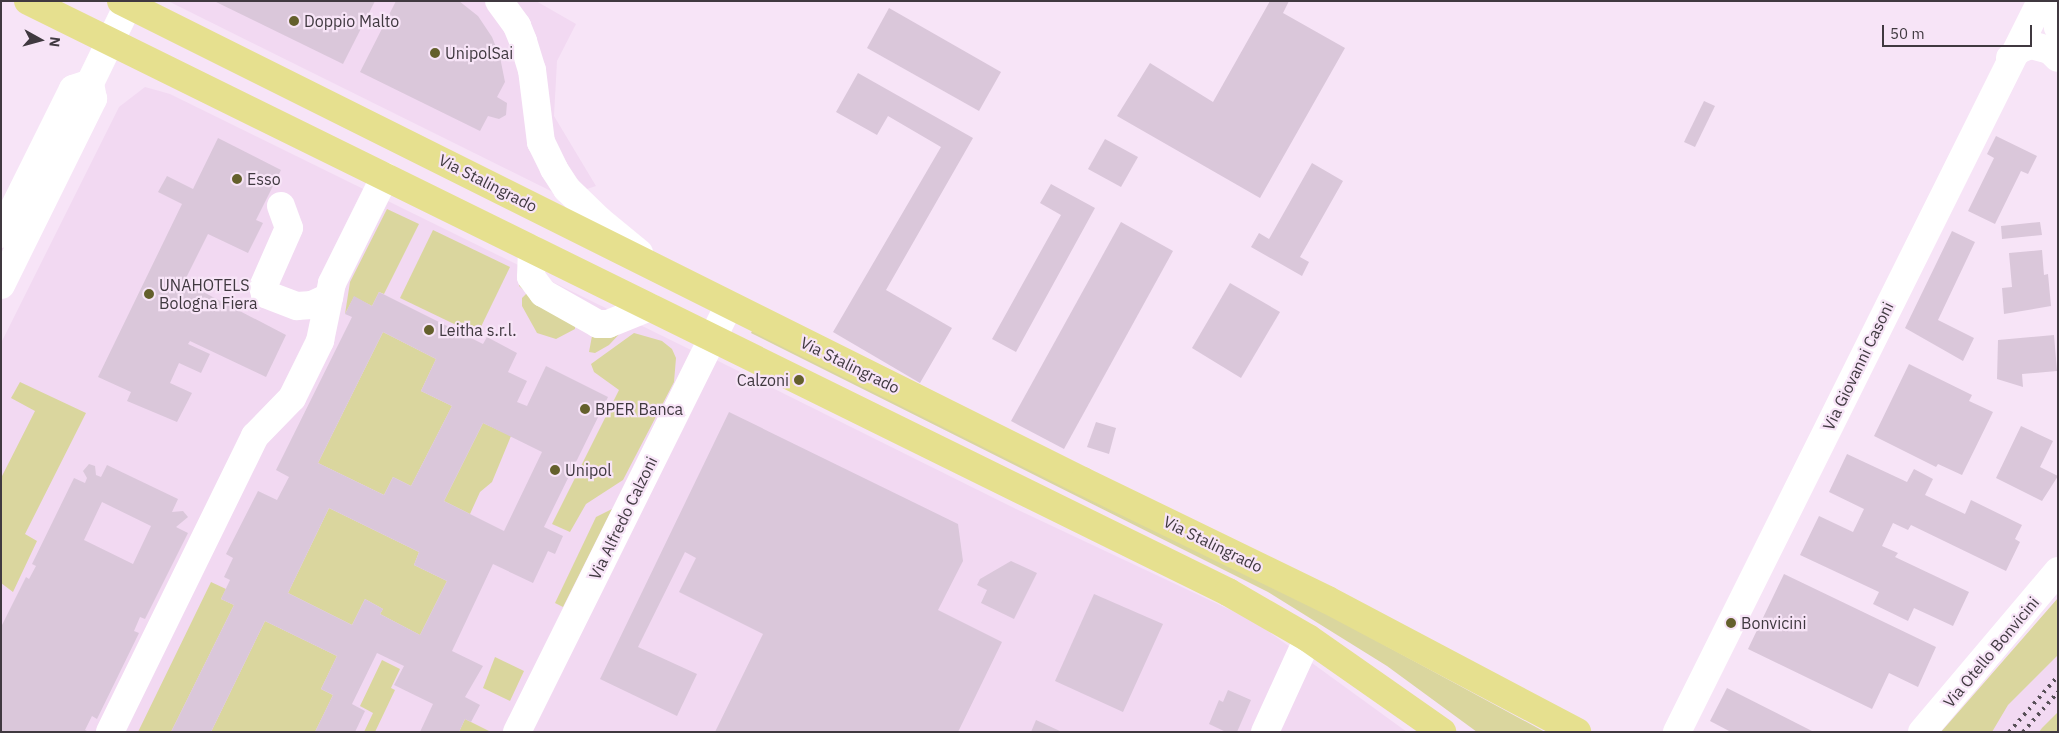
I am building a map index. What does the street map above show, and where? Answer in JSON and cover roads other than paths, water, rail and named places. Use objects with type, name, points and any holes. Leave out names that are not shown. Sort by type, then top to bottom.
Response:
[{"type":"main road","points":[[28,1],[1185,570],[1308,638],[1442,732]]},
{"type":"main road","name":"Via Stalingrado","points":[[126,2],[729,305],[1328,600],[1577,732]]},
{"type":"street","points":[[499,1],[517,26],[523,41],[532,70],[541,142],[554,169],[567,189],[598,220],[658,268]]},
{"type":"street","name":"Via Giovanni Casoni","points":[[1677,732],[2010,58],[2041,1]]},
{"type":"street","points":[[2056,1],[2058,27]]},
{"type":"street","points":[[1,284],[93,100],[90,83],[126,2]]},
{"type":"street","points":[[2010,58],[2020,49],[2035,45],[2050,50],[2058,58]]},
{"type":"street","points":[[1,234],[74,89],[90,83]]},
{"type":"street","points":[[110,732],[255,436],[292,398],[320,341],[332,284],[385,176]]},
{"type":"street","points":[[281,206],[289,228],[263,288],[265,294],[297,306],[312,306],[329,298]]},
{"type":"street","points":[[532,249],[530,271],[543,293],[598,324],[608,324],[650,306]]},
{"type":"street","name":"Via Alfredo Calzoni","points":[[517,732],[729,305]]},
{"type":"street","name":"Via Otello Bonvicini","points":[[1922,732],[2058,571]]},
{"type":"street","points":[[1265,732],[1308,638]]},
{"type":"railway","points":[[2009,732],[2058,676]]},
{"type":"railway","points":[[2023,732],[2058,692]]},
{"type":"place","name":"Doppio Malto","points":[[294,21]]},
{"type":"place","name":"UnipolSai","points":[[435,53]]},
{"type":"place","name":"Esso","points":[[237,179]]},
{"type":"place","name":"UNAHOTELS Bologna Fiera","points":[[149,294]]},
{"type":"place","name":"Leitha s.r.l.","points":[[429,330]]},
{"type":"place","name":"Calzoni","points":[[799,380]]},
{"type":"place","name":"BPER Banca","points":[[585,409]]},
{"type":"place","name":"Unipol","points":[[555,470]]},
{"type":"place","name":"Bonvicini","points":[[1731,623]]}]
